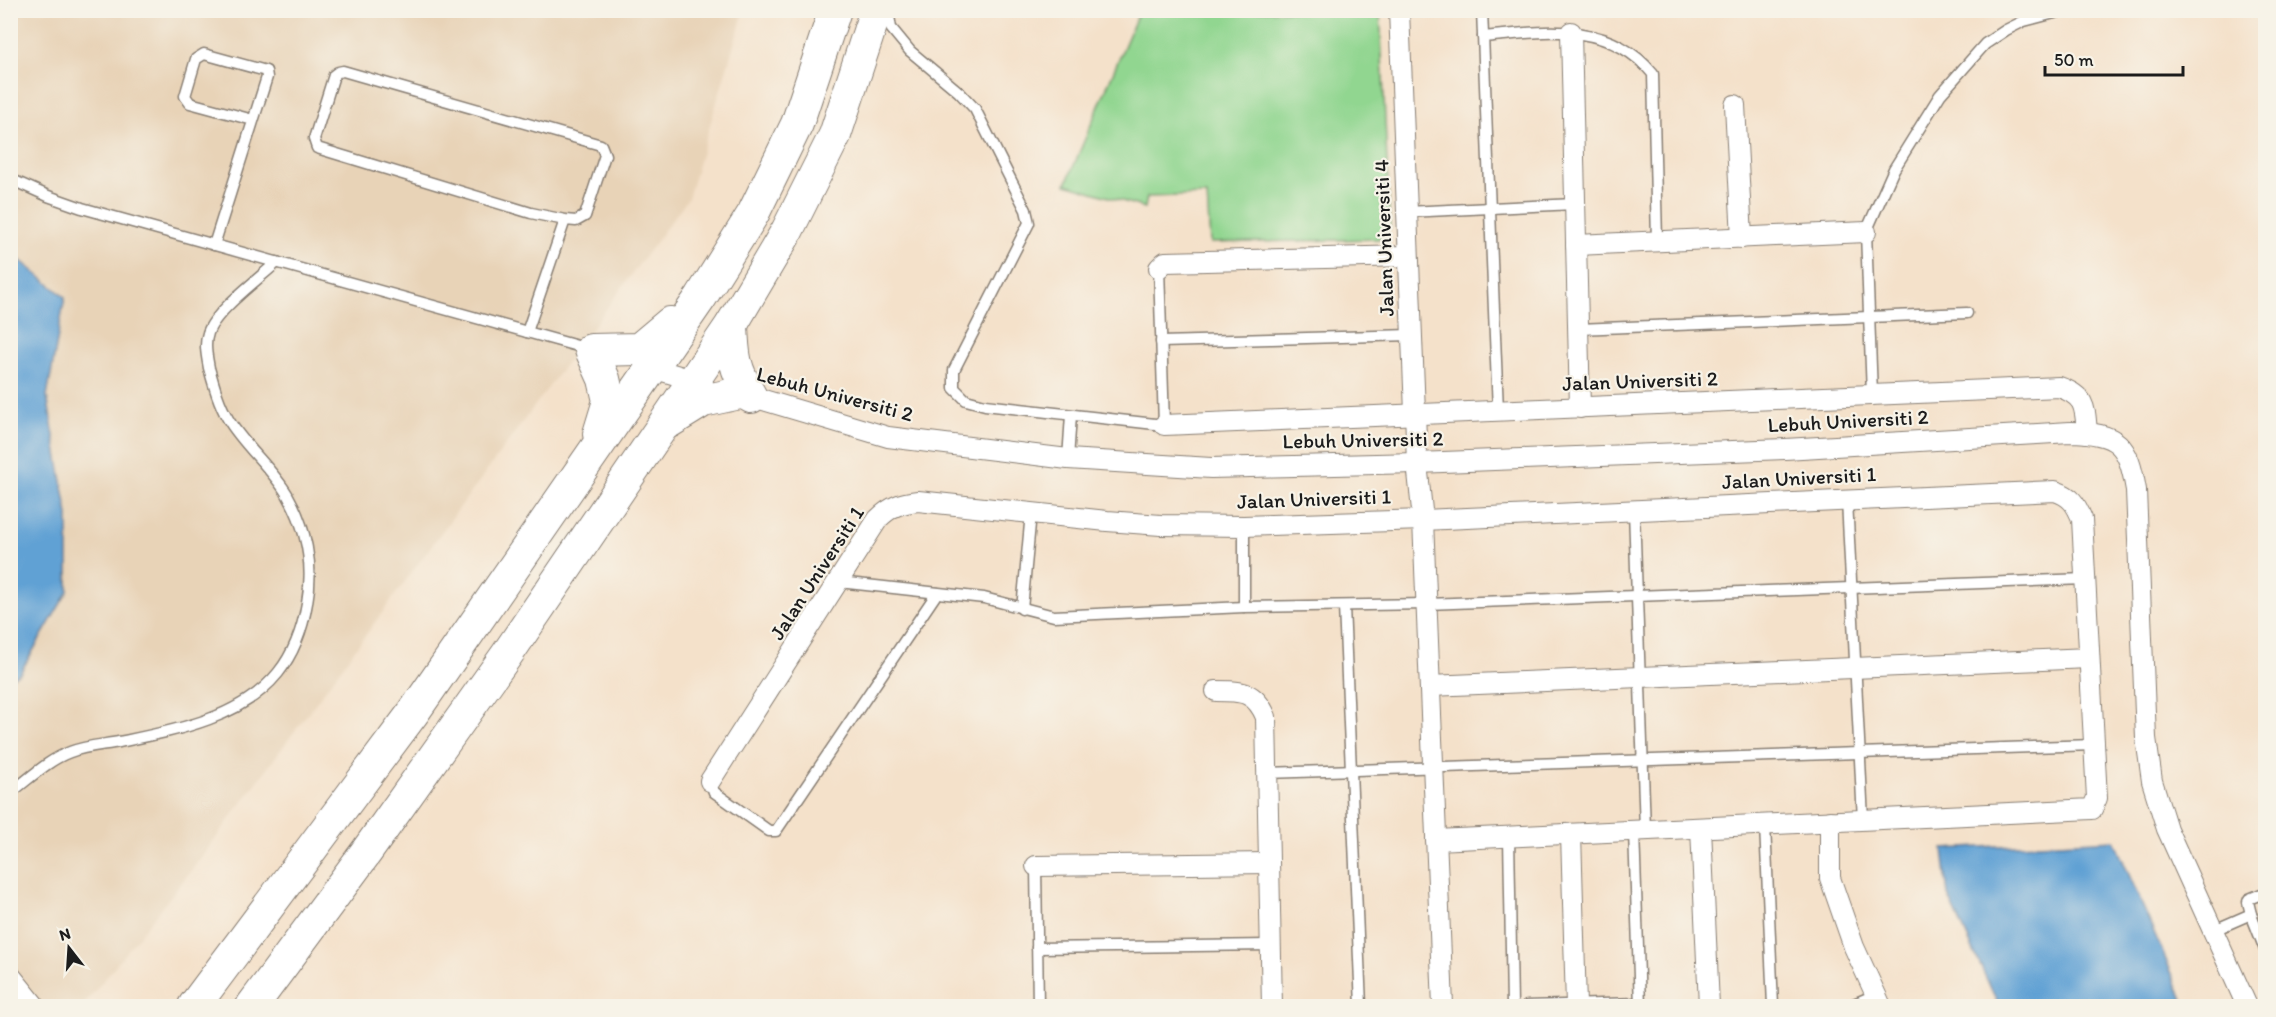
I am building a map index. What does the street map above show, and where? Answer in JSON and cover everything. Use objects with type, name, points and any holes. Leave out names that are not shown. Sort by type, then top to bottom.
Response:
[{"type":"main road","points":[[194,1006],[413,713],[595,449],[642,365],[701,297],[753,213],[797,124],[835,10]]},
{"type":"main road","points":[[252,1006],[367,851],[506,656],[732,324],[787,231],[836,135],[876,10]]},
{"type":"main road","points":[[595,449],[609,400],[604,379],[591,350],[639,349],[701,297]]},
{"type":"main road","points":[[663,425],[703,401],[745,395],[733,357],[732,324]]},
{"type":"street","name":"Jalan Universiti 4","points":[[1399,10],[1414,415],[1423,520],[1443,1006]]},
{"type":"street","points":[[1571,32],[1580,408]]},
{"type":"street","points":[[1735,105],[1742,238]]},
{"type":"street","points":[[1576,245],[1866,232]]},
{"type":"street","points":[[1160,268],[1165,262],[1408,256]]},
{"type":"street","name":"Lebuh Universiti 2","points":[[642,365],[888,436],[1068,459],[1211,468],[1417,463],[1797,448],[2087,433],[2103,435],[2116,442],[2127,454],[2132,469],[2138,516],[2146,738],[2152,781],[2167,829],[2247,1006]]},
{"type":"street","name":"Jalan Universiti 2","points":[[1164,426],[2059,387],[2069,390],[2082,400],[2087,433]]},
{"type":"street","name":"Jalan Universiti 1","points":[[710,781],[878,519],[889,508],[903,502],[918,501],[1161,525],[1244,526],[2055,491],[2068,495],[2077,506],[2082,519],[2085,579]]},
{"type":"street","points":[[1436,840],[2092,809],[2097,798],[2085,579]]},
{"type":"street","points":[[1430,686],[2089,658]]},
{"type":"street","points":[[1216,691],[1238,691],[1250,695],[1261,706],[1266,717],[1272,1006]]},
{"type":"street","points":[[1830,821],[1830,878],[1841,912],[1878,1001]]},
{"type":"street","points":[[1701,828],[1708,1006]]},
{"type":"street","points":[[1571,834],[1576,1006]]},
{"type":"street","points":[[1036,866],[1269,863]]},
{"type":"street","points":[[10,975],[35,1006]]},
{"type":"lane","points":[[888,10],[891,28],[910,51],[959,92],[975,109],[1026,210],[1029,222],[954,370],[954,388],[966,400],[985,405],[1164,426],[1160,268]]},
{"type":"lane","points":[[1482,10],[1498,411]]},
{"type":"lane","points":[[1872,395],[1866,232],[1879,199],[1915,133],[1962,67],[1985,44],[2006,30],[2025,21],[2066,10]]},
{"type":"lane","points":[[1483,37],[1552,30],[1571,32],[1609,41],[1643,62],[1653,74],[1658,241]]},
{"type":"lane","points":[[214,245],[267,77],[266,71],[204,54],[195,59],[185,96],[186,100],[253,120]]},
{"type":"lane","points":[[343,71],[601,145],[605,155],[585,216],[576,221],[565,220],[531,213],[317,148],[314,139],[334,75],[343,71]]},
{"type":"lane","points":[[10,179],[48,196],[82,207],[642,365]]},
{"type":"lane","points":[[1407,213],[1575,204]]},
{"type":"lane","points":[[527,332],[565,220]]},
{"type":"lane","points":[[10,793],[54,759],[70,751],[150,735],[226,712],[254,696],[278,673],[293,648],[304,624],[310,587],[310,560],[304,535],[287,494],[229,421],[218,399],[206,353],[207,334],[214,319],[277,262]]},
{"type":"lane","points":[[1578,329],[1967,313]]},
{"type":"lane","points":[[1161,342],[1412,335]]},
{"type":"lane","points":[[1068,459],[1071,415]]},
{"type":"lane","points":[[1847,500],[1863,820]]},
{"type":"lane","points":[[1527,1006],[1640,1005],[1640,830],[1643,761],[1634,510]]},
{"type":"lane","points":[[1022,609],[1031,513]]},
{"type":"lane","points":[[1244,526],[1244,607]]},
{"type":"lane","points":[[839,582],[1003,602],[1054,616],[1244,607],[1427,604],[2085,579]]},
{"type":"lane","points":[[710,781],[714,792],[769,831],[776,831],[937,593]]},
{"type":"lane","points":[[1344,606],[1361,1006]]},
{"type":"lane","points":[[1267,773],[2094,745]]},
{"type":"lane","points":[[1765,825],[1773,1006]]},
{"type":"lane","points":[[1509,837],[1512,1006]]},
{"type":"lane","points":[[1036,866],[1038,1006]]},
{"type":"lane","points":[[2265,892],[2249,899],[2248,902],[2265,952]]},
{"type":"lane","points":[[2212,931],[2252,914]]},
{"type":"lane","points":[[1037,948],[1271,945]]},
{"type":"lane","points":[[1849,1006],[1878,1001]]},
{"type":"shaded area","points":[[10,11],[744,11],[688,198],[201,858],[83,1006],[11,1006]]},
{"type":"green space","points":[[1139,11],[1380,11],[1390,228],[1379,239],[1210,243],[1207,195],[1147,197],[1145,208],[1066,184]]},
{"type":"water","points":[[10,252],[65,297],[47,396],[68,515],[68,591],[20,673],[11,678]]},
{"type":"water","points":[[2114,840],[2186,1006],[1999,1006],[1948,895],[1943,849]]}]
